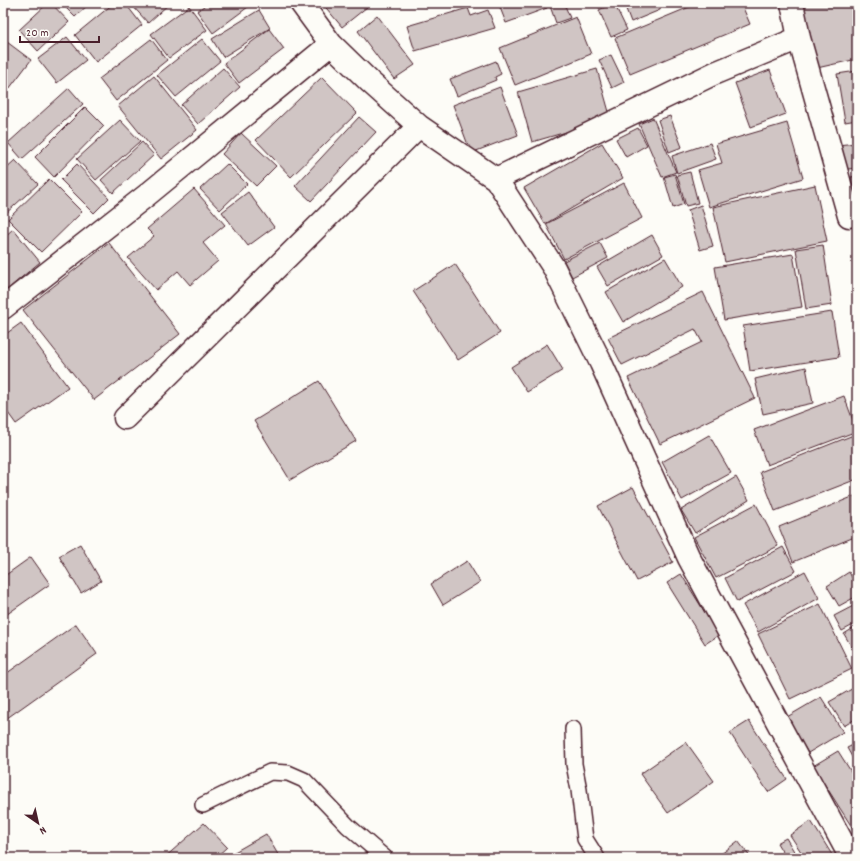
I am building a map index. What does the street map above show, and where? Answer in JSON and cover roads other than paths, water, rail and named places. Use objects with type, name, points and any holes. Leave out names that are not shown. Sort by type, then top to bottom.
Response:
[{"type":"street","points":[[301,3],[331,44],[419,126],[496,179],[554,268],[601,364],[689,558],[851,858]]},
{"type":"street","points":[[792,3],[799,38],[849,216]]},
{"type":"street","points":[[496,179],[715,73],[799,38]]},
{"type":"street","points":[[3,308],[331,44]]},
{"type":"street","points":[[125,418],[419,126]]},
{"type":"lane","points":[[573,729],[574,764],[585,838],[597,858]]},
{"type":"lane","points":[[203,805],[270,772],[288,773],[304,780],[348,826],[385,858]]}]
